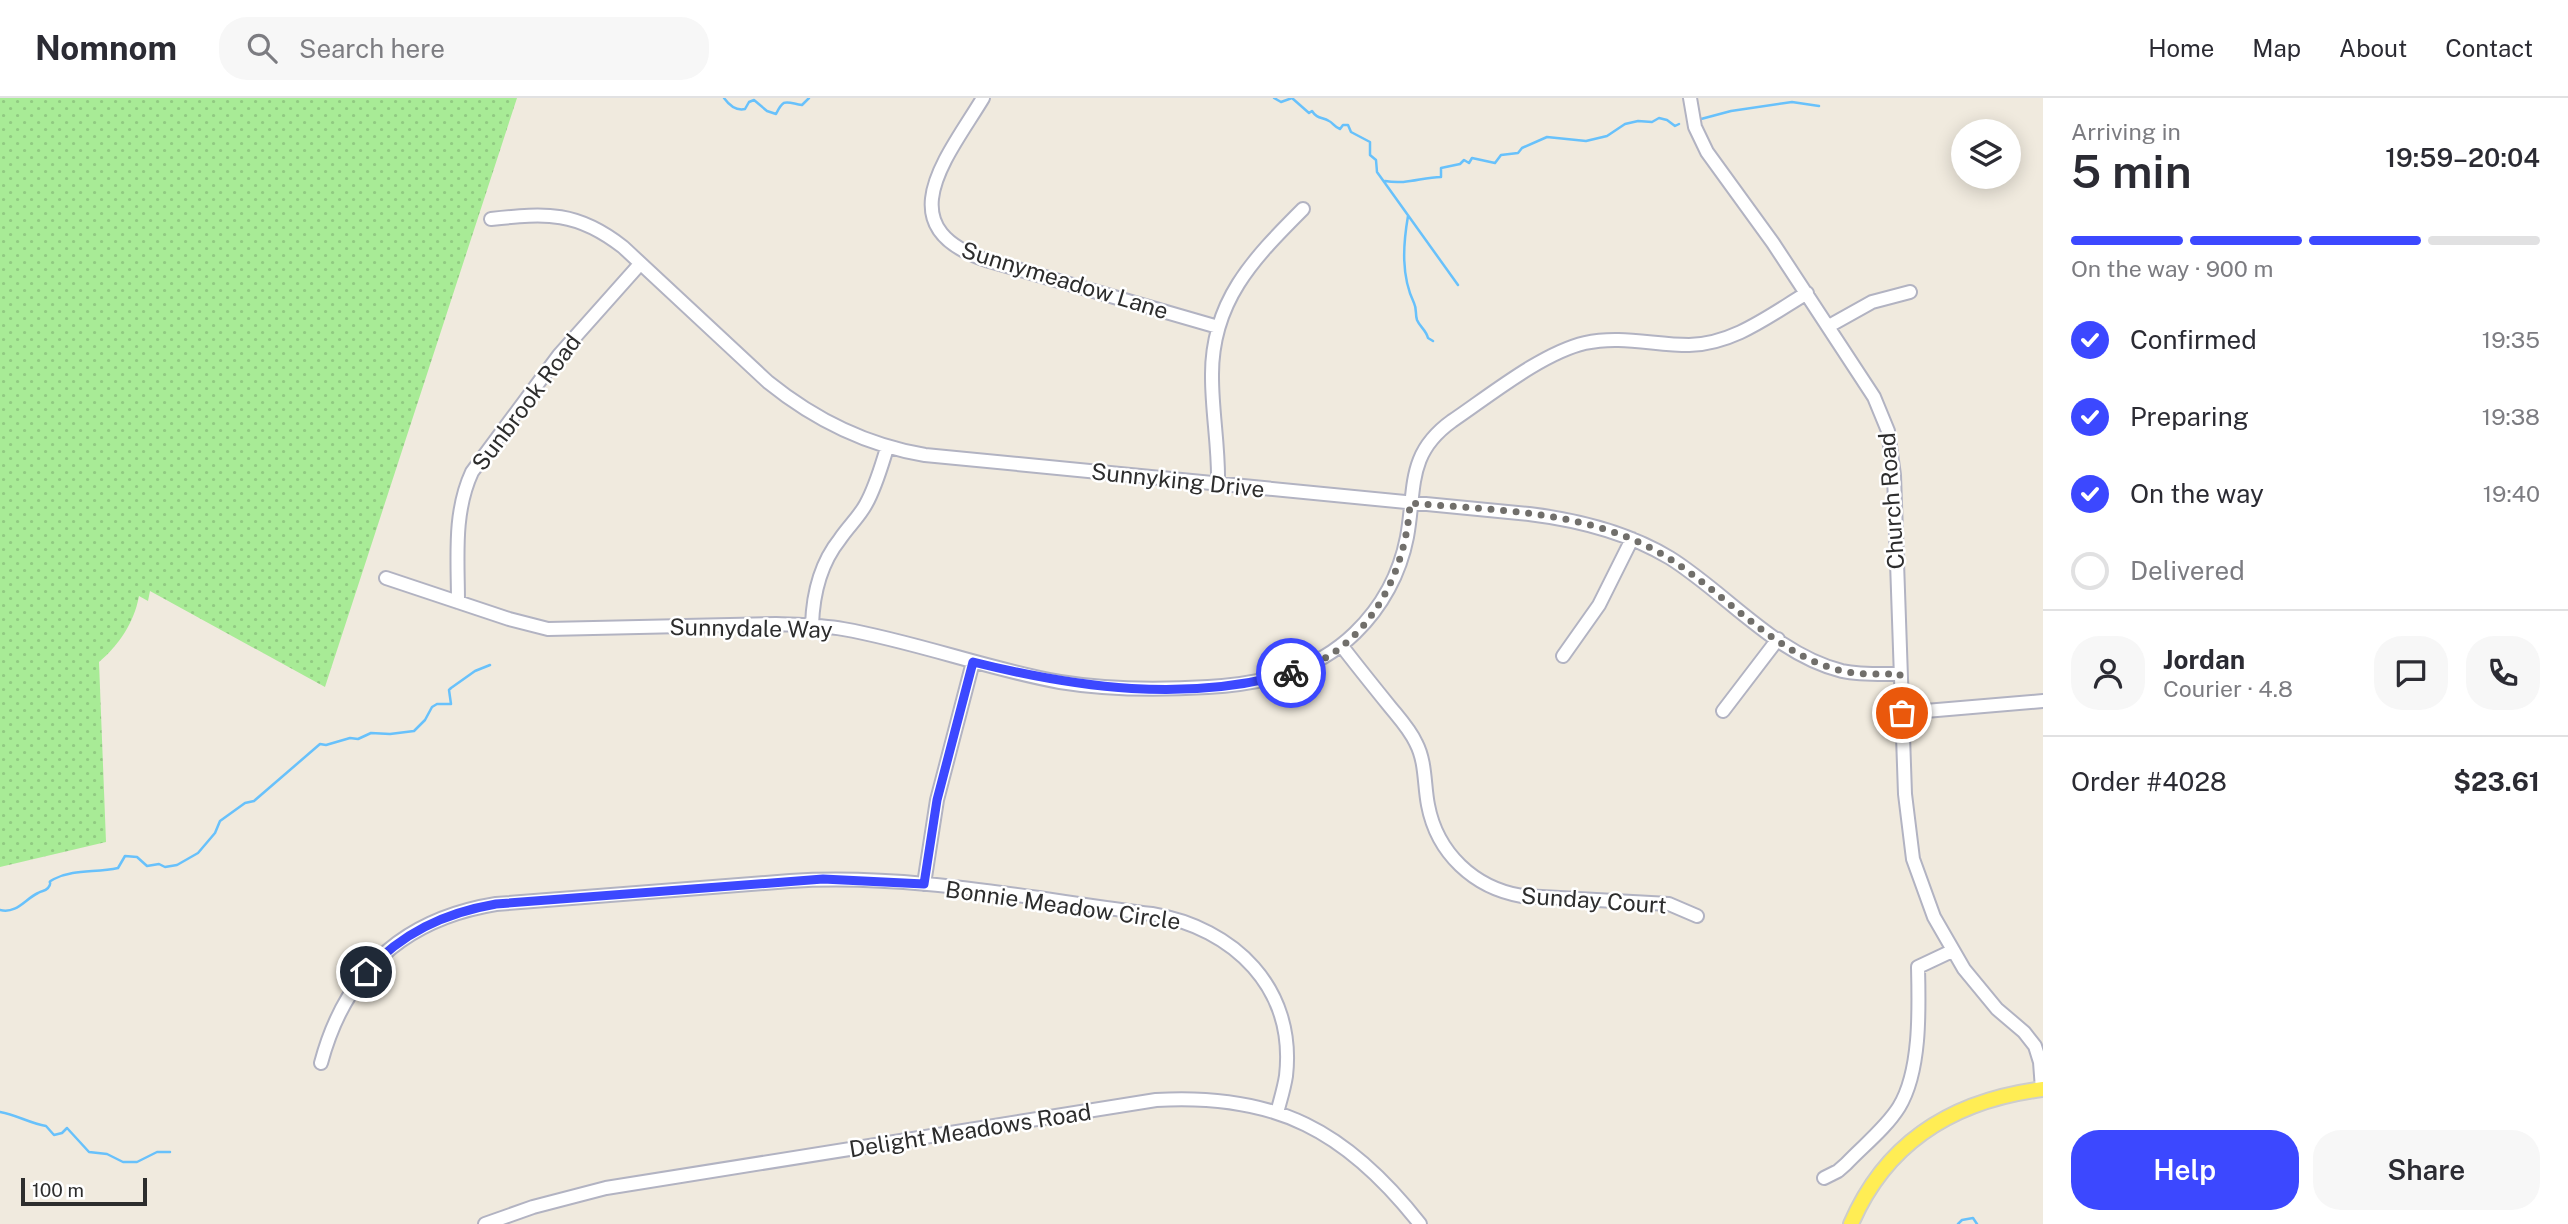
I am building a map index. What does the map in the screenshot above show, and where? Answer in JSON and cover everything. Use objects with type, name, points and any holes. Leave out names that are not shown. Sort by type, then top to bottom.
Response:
[{"type":"main road","points":[[1851,1224],[1864,1197],[1885,1168],[1923,1131],[1949,1115],[1987,1099],[2043,1089]]},
{"type":"street","name":"Sunnymeadow Lane","points":[[983,98],[942,165],[933,185],[933,213],[945,240],[962,252],[986,260],[1218,327]]},
{"type":"street","name":"Church Road","points":[[1690,98],[1695,127],[1707,152],[1807,293],[1880,410],[1891,442],[1894,475],[1905,794],[1911,848],[1930,908],[1952,951],[1977,987],[2031,1040],[2038,1053],[2043,1089]]},
{"type":"street","points":[[1218,484],[1219,455],[1212,354],[1218,327],[1233,291],[1252,262],[1303,209]]},
{"type":"street","name":"Sunnyking Drive","points":[[491,219],[538,214],[580,222],[611,238],[790,400],[837,428],[887,448],[925,455],[1555,517],[1589,524],[1632,539],[1682,567],[1805,657],[1833,668],[1861,674],[1900,674]]},
{"type":"street","name":"Sunbrook Road","points":[[458,602],[458,517],[465,486],[472,472],[559,355],[640,264]]},
{"type":"street","points":[[1829,326],[1872,302],[1910,292]]},
{"type":"street","name":"Sunnydale Way","points":[[386,578],[548,629],[812,625],[843,629],[1033,676],[1093,686],[1147,690],[1243,684],[1280,676],[1313,664],[1341,645],[1368,618],[1390,587],[1406,544],[1416,468],[1427,444],[1437,434],[1555,354],[1572,347],[1620,339],[1689,345],[1717,341],[1745,331],[1807,293]]},
{"type":"street","points":[[812,625],[813,602],[821,571],[838,541],[865,506],[887,448]]},
{"type":"street","points":[[1563,656],[1599,605],[1632,539]]},
{"type":"street","points":[[1723,711],[1778,639]]},
{"type":"street","name":"Sunday Court","points":[[1341,645],[1413,735],[1422,755],[1428,804],[1438,835],[1456,862],[1473,877],[1513,895],[1669,904],[1697,916]]},
{"type":"street","points":[[924,884],[937,800],[973,662]]},
{"type":"street","points":[[1902,713],[2043,701]]},
{"type":"street","name":"Bonnie Meadow Circle","points":[[321,1063],[327,1039],[342,1005],[375,962],[409,934],[465,910],[496,904],[823,879],[924,884],[1162,916],[1190,923],[1223,939],[1257,972],[1272,995],[1280,1017],[1286,1076],[1277,1114]]},
{"type":"street","points":[[1824,1178],[1846,1164],[1901,1104],[1915,1057],[1919,1031],[1918,967],[1952,951]]},
{"type":"street","points":[[2024,1032],[2033,1033],[2043,1040]]},
{"type":"street","name":"Delight Meadows Road","points":[[485,1224],[565,1198],[642,1182],[1156,1100],[1213,1100],[1234,1102],[1277,1114],[1325,1135],[1355,1155],[1381,1178],[1420,1224]]},
{"type":"green space","points":[[0,98],[517,98],[325,687],[150,591],[148,601],[139,596],[125,633],[99,662],[106,842],[0,867]]},
{"type":"waterway","points":[[724,98],[739,109],[745,109],[749,102],[754,100],[767,111],[776,114],[783,103],[802,105],[809,98]]},
{"type":"waterway","points":[[1274,98],[1281,102],[1292,98],[1309,113],[1312,111],[1340,129],[1343,125],[1348,125],[1351,132],[1370,142],[1370,155],[1376,160],[1377,172],[1458,285]]},
{"type":"waterway","points":[[1701,119],[1731,111],[1792,102],[1819,106]]},
{"type":"waterway","points":[[1385,181],[1441,177],[1441,168],[1460,164],[1464,160],[1469,163],[1472,158],[1495,163],[1501,155],[1518,153],[1522,148],[1547,137],[1586,141],[1607,136],[1625,124],[1652,122],[1659,118],[1675,126],[1679,124]]},
{"type":"waterway","points":[[1408,216],[1404,249],[1407,282],[1417,320],[1428,338],[1433,341]]},
{"type":"waterway","points":[[0,910],[16,908],[47,889],[50,881],[62,876],[118,868],[125,856],[137,857],[147,866],[177,865],[198,853],[215,833],[220,821],[245,803],[254,801],[320,744],[358,739],[371,733],[414,731],[425,720],[432,707],[437,704],[451,704],[451,688],[475,671],[490,665]]},
{"type":"waterway","points":[[0,1112],[46,1126],[54,1135],[67,1128],[89,1152],[107,1154],[123,1162],[137,1162],[157,1152],[170,1152]]},
{"type":"waterway","points":[[1958,1224],[1962,1220],[1973,1218],[1977,1224]]},
{"type":"way so far","points":[[1291,673],[1313,664],[1341,645],[1381,603],[1404,552],[1410,503],[1563,519],[1581,522],[1632,539],[1682,567],[1796,652],[1813,661],[1851,673],[1900,674],[1902,713]]},
{"type":"route","points":[[366,972],[396,943],[422,927],[465,910],[496,904],[823,879],[924,884],[937,800],[973,662],[1063,682],[1147,690],[1243,684],[1291,673]]}]
